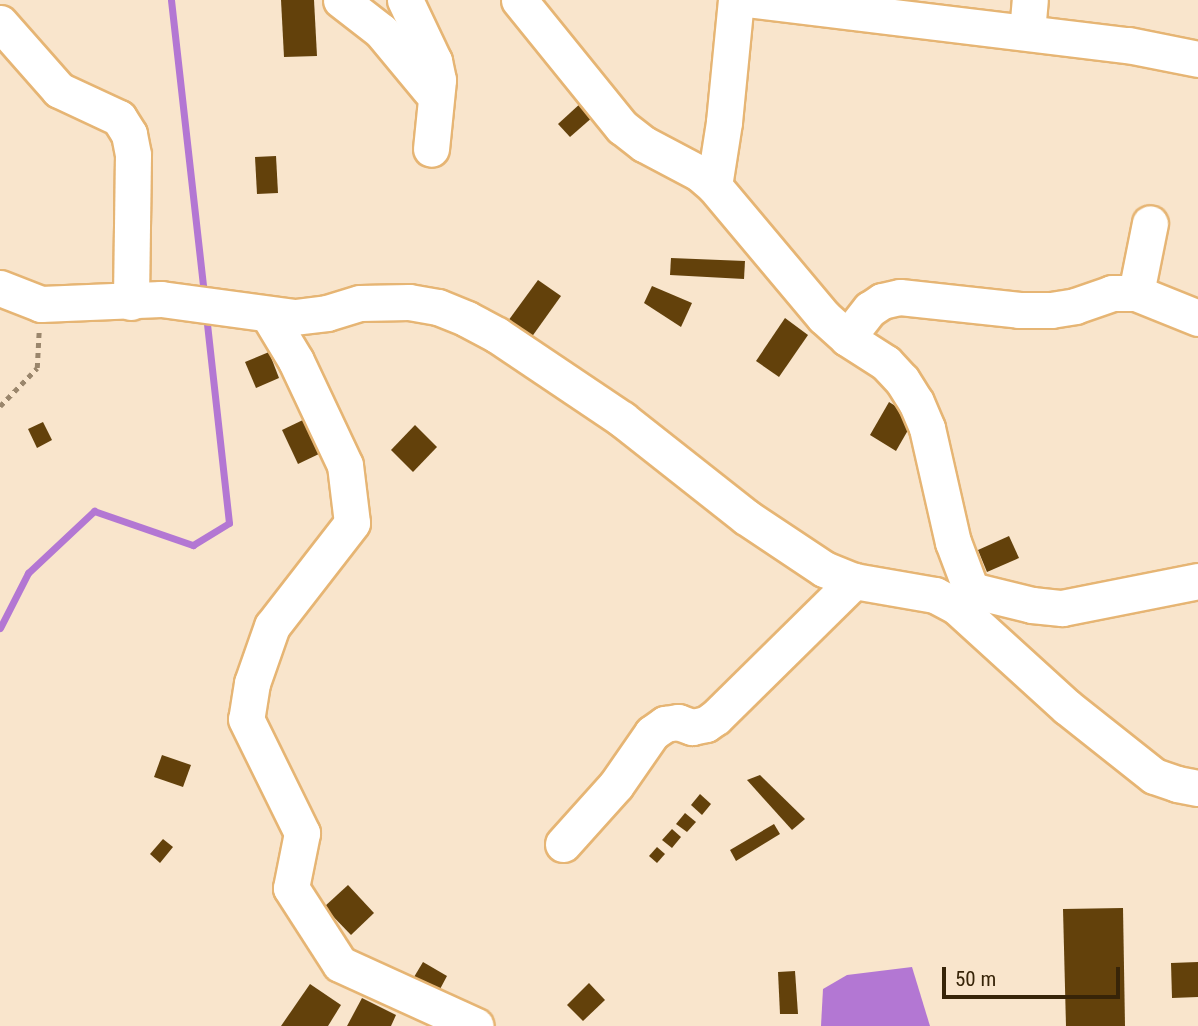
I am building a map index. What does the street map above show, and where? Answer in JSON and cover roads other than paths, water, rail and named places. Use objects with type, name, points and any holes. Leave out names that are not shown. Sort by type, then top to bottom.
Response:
[{"type":"street","points":[[341,0],[395,45],[436,99]]},
{"type":"street","points":[[405,0],[434,61],[438,80],[430,149]]},
{"type":"street","points":[[519,0],[622,127],[644,144],[699,173],[714,186],[797,288],[847,338],[886,363],[916,402],[933,452],[964,598],[1067,707],[1154,776],[1198,788]]},
{"type":"street","points":[[714,186],[724,122],[736,0]]},
{"type":"street","points":[[754,0],[1029,16],[1128,44],[1198,59]]},
{"type":"street","points":[[0,23],[59,90],[119,118],[129,134],[146,301]]},
{"type":"street","points":[[1136,293],[1150,223]]},
{"type":"street","points":[[0,288],[41,304],[146,301],[216,304],[269,316],[327,313],[360,303],[384,301],[438,307],[497,335],[622,419],[794,551],[824,569],[854,581],[935,596],[1062,608],[1198,581]]},
{"type":"street","points":[[847,338],[870,309],[882,301],[900,297],[1019,310],[1051,310],[1075,306],[1112,293],[1136,293],[1198,318]]},
{"type":"street","points":[[269,316],[296,361],[345,465],[352,523],[272,626],[252,683],[246,719],[302,833],[291,888],[340,964],[476,1026]]},
{"type":"street","points":[[563,844],[616,785],[652,733],[665,724],[678,722],[692,727],[706,724],[716,717],[854,581]]},
{"type":"waterway","points":[[171,0],[204,295]]},
{"type":"waterway","points":[[0,628],[28,573],[94,511],[193,545],[229,523],[206,314]]}]
